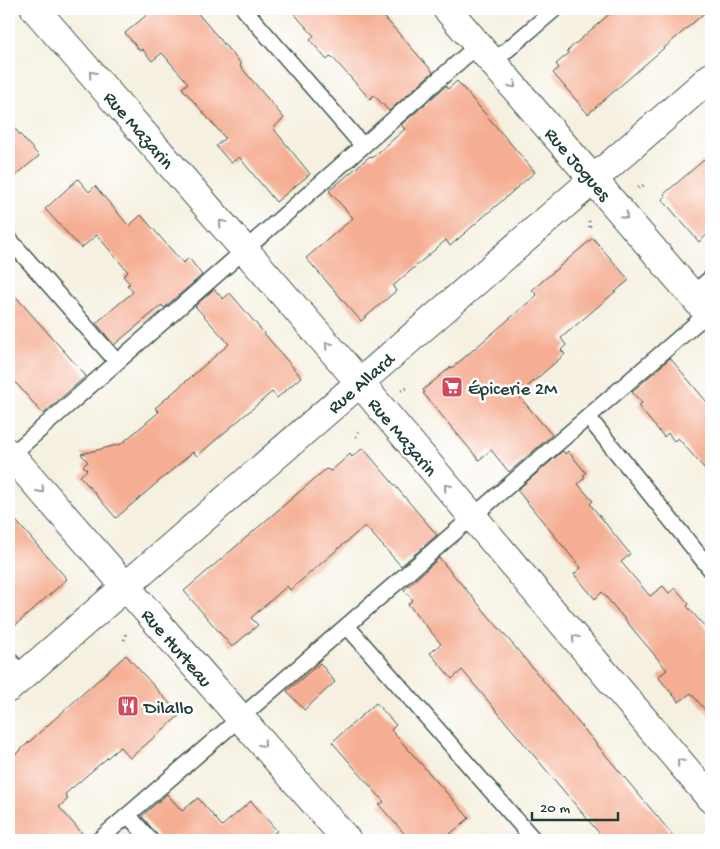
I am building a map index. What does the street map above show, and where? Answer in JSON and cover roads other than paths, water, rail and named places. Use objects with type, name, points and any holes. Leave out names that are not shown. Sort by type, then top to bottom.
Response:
[{"type":"street","name":"Rue Mazarin","points":[[35,9],[245,249],[711,799]]},
{"type":"street","name":"Rue Jogues","points":[[447,9],[593,179],[706,300]]},
{"type":"street","name":"Rue Allard","points":[[14,675],[125,586],[711,77]]},
{"type":"street","name":"Rue Hurteau","points":[[9,455],[347,840]]},
{"type":"lane","points":[[244,9],[363,146]]},
{"type":"lane","points":[[9,455],[363,146],[485,54],[555,9]]},
{"type":"lane","points":[[9,239],[117,362]]},
{"type":"lane","points":[[99,840],[588,417],[706,300]]},
{"type":"lane","points":[[588,417],[711,570]]},
{"type":"lane","points":[[347,626],[534,840]]},
{"type":"lane","points":[[128,816],[150,840]]},
{"type":"place","name":"Épicerie 2M","points":[[452,387]]},
{"type":"place","name":"Dilallo","points":[[128,706]]}]
